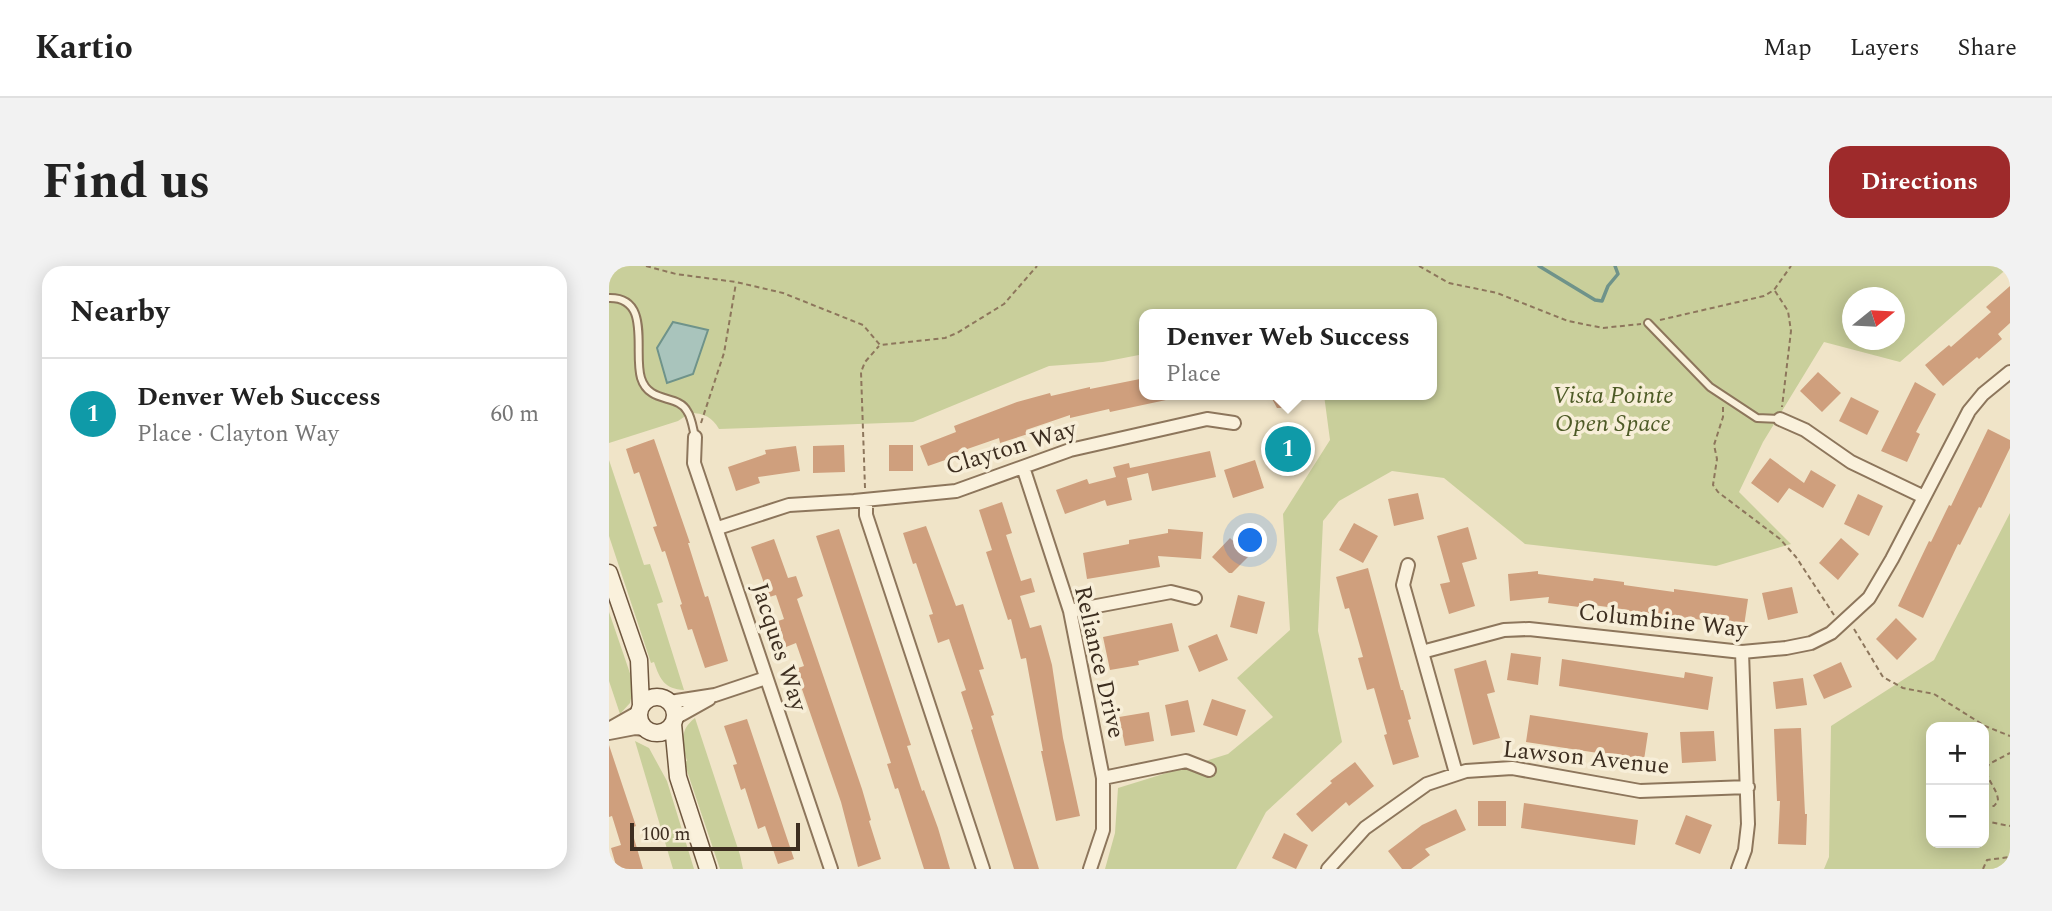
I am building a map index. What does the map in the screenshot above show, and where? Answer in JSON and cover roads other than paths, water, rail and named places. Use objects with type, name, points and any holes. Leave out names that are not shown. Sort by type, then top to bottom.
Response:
[{"type":"street","name":"Columbine Way","points":[[1422,652],[1504,630],[1529,629],[1742,652],[1811,643],[1831,633],[1841,618],[1869,598],[1969,411],[1983,394],[2010,372]]},
{"type":"street","name":"Clayton Way","points":[[718,528],[789,505],[865,494],[956,491],[1070,450],[1207,419],[1234,423]]},
{"type":"street","points":[[1780,419],[1805,430],[1851,462],[1924,497]]},
{"type":"street","name":"Jacques Way","points":[[695,437],[694,463],[831,869]]},
{"type":"street","name":"Reliance Drive","points":[[1023,467],[1070,611],[1103,778],[1103,830],[1090,869]]},
{"type":"street","points":[[865,494],[866,515],[983,869]]},
{"type":"street","points":[[1408,565],[1403,585],[1456,774]]},
{"type":"street","points":[[609,573],[639,660],[665,699],[674,707],[678,777]]},
{"type":"street","points":[[1070,611],[1171,592],[1195,598]]},
{"type":"street","points":[[1738,869],[1745,850],[1748,824],[1742,652]]},
{"type":"street","points":[[639,660],[641,724],[650,731],[678,777],[708,869]]},
{"type":"street","points":[[609,732],[640,709],[649,698],[715,695],[766,678]]},
{"type":"street","points":[[609,732],[635,728],[665,732],[674,721],[715,695]]},
{"type":"street","points":[[1103,778],[1186,761],[1209,770]]},
{"type":"street","name":"Lawson Avenue","points":[[1328,869],[1365,828],[1427,784],[1481,769],[1512,768],[1640,790],[1748,787]]},
{"type":"lane","points":[[609,298],[632,306],[639,322],[639,369],[643,386],[657,397],[687,409],[695,437]]},
{"type":"lane","points":[[1648,323],[1710,387],[1757,418],[1780,419]]},
{"type":"water","points":[[673,322],[708,330],[693,374],[667,383],[657,348]]},
{"type":"waterway","points":[[1539,266],[1595,300],[1602,301],[1608,286],[1618,274],[1615,266]]},
{"type":"place","name":"Denver Web Success","points":[[1288,449]]},
{"type":"park label","name":"Vista Pointe Open Space","points":[[1613,410]]}]
